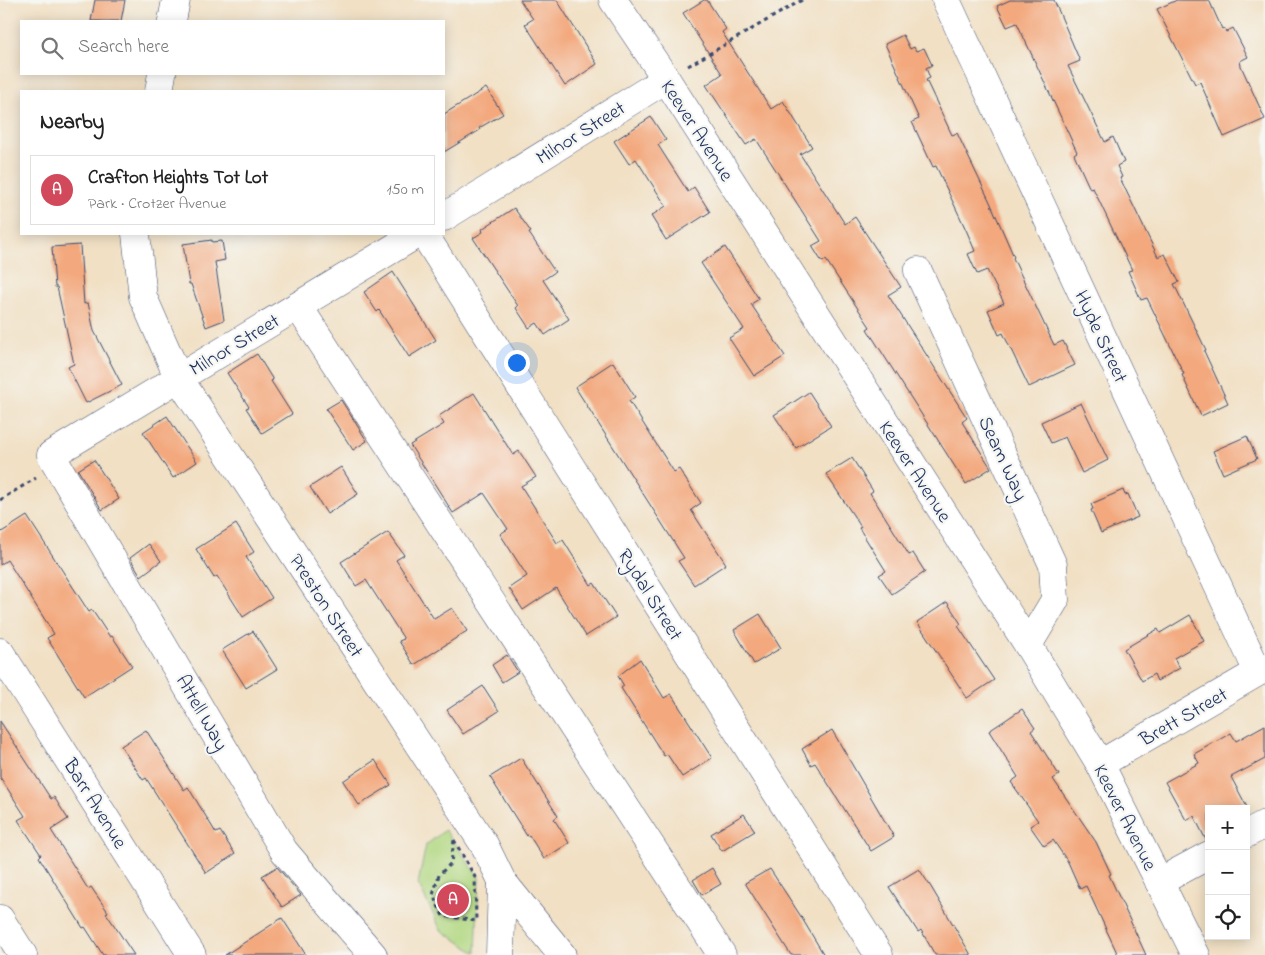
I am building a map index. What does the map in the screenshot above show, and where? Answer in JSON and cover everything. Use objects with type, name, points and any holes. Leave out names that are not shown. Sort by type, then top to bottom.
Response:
[{"type":"street","points":[[172,20],[176,0]]},
{"type":"street","name":"Keever Avenue","points":[[613,0],[666,79],[1028,646],[1100,764],[1196,955]]},
{"type":"street","name":"Hyde Street","points":[[946,0],[1261,670]]},
{"type":"street","points":[[159,90],[162,75]]},
{"type":"street","name":"Milnor Street","points":[[445,216],[666,79]]},
{"type":"street","name":"Preston Street","points":[[136,235],[143,297],[178,377],[485,846],[502,881],[562,955]]},
{"type":"street","name":"Milnor Street","points":[[46,465],[178,377],[415,235]]},
{"type":"street","name":"Rydal Street","points":[[425,235],[879,955]]},
{"type":"street","name":"Seam Way","points":[[918,270],[1053,565],[1055,600],[1028,646]]},
{"type":"street","points":[[298,306],[722,955]]},
{"type":"street","name":"Attell Way","points":[[46,465],[284,851],[374,955]]},
{"type":"street","name":"Barr Avenue","points":[[0,652],[192,955]]},
{"type":"street","name":"Brett Street","points":[[1100,764],[1261,670]]},
{"type":"street","points":[[1250,832],[1265,824]]},
{"type":"street","points":[[1159,882],[1205,856]]},
{"type":"street","points":[[500,955],[502,881]]},
{"type":"street","points":[[0,918],[23,955]]},
{"type":"path","points":[[666,79],[802,0]]},
{"type":"path","points":[[0,500],[46,465]]},
{"type":"path","points":[[454,840],[475,877],[476,921],[443,916],[433,895],[439,875],[451,863],[454,840]]},
{"type":"green space","points":[[445,830],[479,877],[476,953],[441,930],[418,884],[426,845]]},
{"type":"building","points":[[95,0],[125,0],[121,20],[91,20]]},
{"type":"building","points":[[520,0],[557,0],[597,64],[565,86],[525,24],[533,19]]},
{"type":"building","points":[[707,0],[726,29],[722,32],[771,109],[783,101],[812,147],[800,154],[845,224],[855,217],[901,287],[888,295],[967,418],[962,422],[991,468],[966,484],[867,329],[870,327],[826,260],[822,262],[812,246],[821,241],[756,139],[746,145],[706,85],[722,74],[683,13]]},
{"type":"building","points":[[1010,0],[1054,0],[1080,61],[1068,66],[1105,142],[1113,137],[1124,162],[1117,166],[1122,177],[1120,178],[1158,257],[1165,254],[1179,282],[1174,284],[1206,350],[1204,351],[1228,403],[1201,416],[1182,375],[1184,374],[1147,298],[1141,300],[1128,271],[1132,270],[1093,188],[1090,189],[1074,154],[1077,152],[1017,23],[1007,27],[997,6]]},
{"type":"building","points":[[1177,0],[1209,0],[1222,29],[1224,28],[1226,32],[1233,28],[1248,57],[1240,61],[1241,66],[1265,119],[1224,137],[1200,82],[1195,84],[1157,9]]},
{"type":"building","points":[[903,35],[910,49],[914,47],[916,51],[924,48],[932,65],[926,68],[930,78],[926,80],[952,135],[957,133],[1054,345],[1063,341],[1075,365],[1029,387],[1003,333],[999,335],[988,310],[1004,303],[987,270],[977,274],[968,254],[975,251],[967,232],[936,166],[933,167],[912,122],[919,119],[885,44]]},
{"type":"building","points":[[486,88],[503,114],[445,151],[445,113]]},
{"type":"building","points":[[651,117],[666,140],[658,145],[688,192],[694,187],[710,212],[666,240],[651,216],[666,206],[636,159],[629,164],[614,141]]},
{"type":"building","points":[[514,208],[555,272],[543,280],[569,319],[545,335],[537,323],[529,328],[516,308],[518,306],[473,238],[483,232],[482,229]]},
{"type":"building","points":[[212,240],[212,242],[222,241],[225,260],[215,262],[224,320],[206,327],[191,284],[189,284],[183,244]]},
{"type":"building","points":[[80,245],[84,304],[88,303],[94,331],[122,385],[86,403],[68,367],[74,364],[57,287],[55,287],[52,247]]},
{"type":"building","points":[[725,247],[759,299],[751,304],[785,356],[754,376],[729,338],[744,329],[701,263]]},
{"type":"building","points":[[393,272],[436,340],[409,357],[379,310],[377,312],[364,292]]},
{"type":"building","points":[[257,354],[273,380],[271,381],[292,414],[262,433],[246,408],[249,407],[227,373]]},
{"type":"building","points":[[613,362],[635,397],[629,401],[674,472],[679,469],[701,503],[691,510],[726,564],[694,585],[678,561],[684,558],[575,387]]},
{"type":"building","points":[[809,392],[831,426],[796,448],[774,415]]},
{"type":"building","points":[[474,393],[513,455],[519,451],[536,477],[521,486],[557,543],[563,540],[591,585],[594,583],[616,617],[586,636],[556,588],[523,610],[509,588],[527,576],[500,534],[508,529],[484,493],[453,513],[410,445],[444,424],[439,416]]},
{"type":"building","points":[[341,400],[367,441],[353,450],[326,409]]},
{"type":"building","points":[[1081,403],[1108,460],[1082,473],[1065,437],[1051,443],[1041,422]]},
{"type":"building","points":[[167,416],[197,462],[173,478],[143,432]]},
{"type":"building","points":[[1247,436],[1257,459],[1223,474],[1213,451]]},
{"type":"building","points":[[852,458],[873,491],[870,493],[909,555],[913,553],[925,572],[892,594],[879,575],[886,571],[859,528],[861,527],[826,474]]},
{"type":"building","points":[[94,460],[119,499],[102,510],[78,470]]},
{"type":"building","points":[[341,467],[358,494],[327,514],[310,487]]},
{"type":"building","points":[[1123,490],[1125,495],[1128,494],[1138,517],[1101,533],[1091,510],[1093,509],[1091,504]]},
{"type":"building","points":[[27,516],[89,612],[92,610],[132,666],[84,697],[47,638],[54,634],[7,560],[0,565],[0,533]]},
{"type":"building","points":[[236,524],[254,552],[246,557],[272,598],[243,617],[217,576],[214,578],[196,549]]},
{"type":"building","points":[[388,532],[404,555],[396,560],[434,619],[452,608],[467,631],[414,665],[399,641],[404,639],[366,580],[356,586],[341,562]]},
{"type":"building","points":[[149,544],[161,561],[141,576],[130,558]]},
{"type":"building","points":[[947,602],[961,624],[958,626],[994,680],[967,698],[917,622]]},
{"type":"building","points":[[760,614],[781,648],[754,664],[734,630]]},
{"type":"building","points":[[1190,615],[1204,641],[1174,658],[1180,668],[1157,681],[1154,674],[1142,681],[1124,649],[1158,629],[1160,633]]},
{"type":"building","points":[[253,631],[277,669],[246,688],[222,650]]},
{"type":"building","points":[[507,655],[518,672],[502,682],[492,665]]},
{"type":"building","points":[[640,659],[664,698],[671,694],[712,758],[682,777],[667,754],[664,756],[621,688],[624,686],[618,676]]},
{"type":"building","points":[[483,686],[499,711],[463,734],[447,710]]},
{"type":"building","points":[[1022,709],[1035,728],[1031,731],[1059,775],[1053,779],[1096,842],[1146,955],[1118,955],[1086,886],[1080,889],[1068,862],[1053,840],[1044,846],[1030,826],[1038,821],[1011,782],[1018,777],[989,731]]},
{"type":"building","points":[[0,721],[51,799],[54,797],[68,819],[51,830],[88,889],[91,887],[108,912],[106,913],[134,955],[103,955],[85,927],[83,928],[39,857],[41,855],[18,820],[25,816],[0,777]]},
{"type":"building","points":[[1265,725],[1265,759],[1231,777],[1246,805],[1205,805],[1205,838],[1194,816],[1186,820],[1165,782],[1199,763],[1194,754],[1231,733],[1236,741]]},
{"type":"building","points":[[146,730],[184,790],[188,787],[216,833],[220,831],[235,854],[206,873],[146,778],[143,780],[121,746]]},
{"type":"building","points":[[832,730],[894,837],[871,851],[815,763],[811,765],[802,749]]},
{"type":"building","points":[[521,758],[558,816],[554,819],[569,843],[544,859],[529,835],[527,836],[490,777]]},
{"type":"building","points":[[375,760],[391,785],[359,805],[343,781]]},
{"type":"building","points":[[744,814],[755,831],[722,851],[711,834]]},
{"type":"building","points":[[277,867],[301,895],[282,907],[262,876]]},
{"type":"building","points":[[712,868],[721,884],[702,895],[693,880]]},
{"type":"building","points":[[770,869],[824,955],[791,955],[745,883]]},
{"type":"building","points":[[919,869],[971,955],[935,955],[921,930],[918,932],[889,887]]},
{"type":"building","points":[[282,918],[306,955],[225,955]]},
{"type":"place","name":"Crafton Heights Tot Lot","points":[[453,900]]}]
